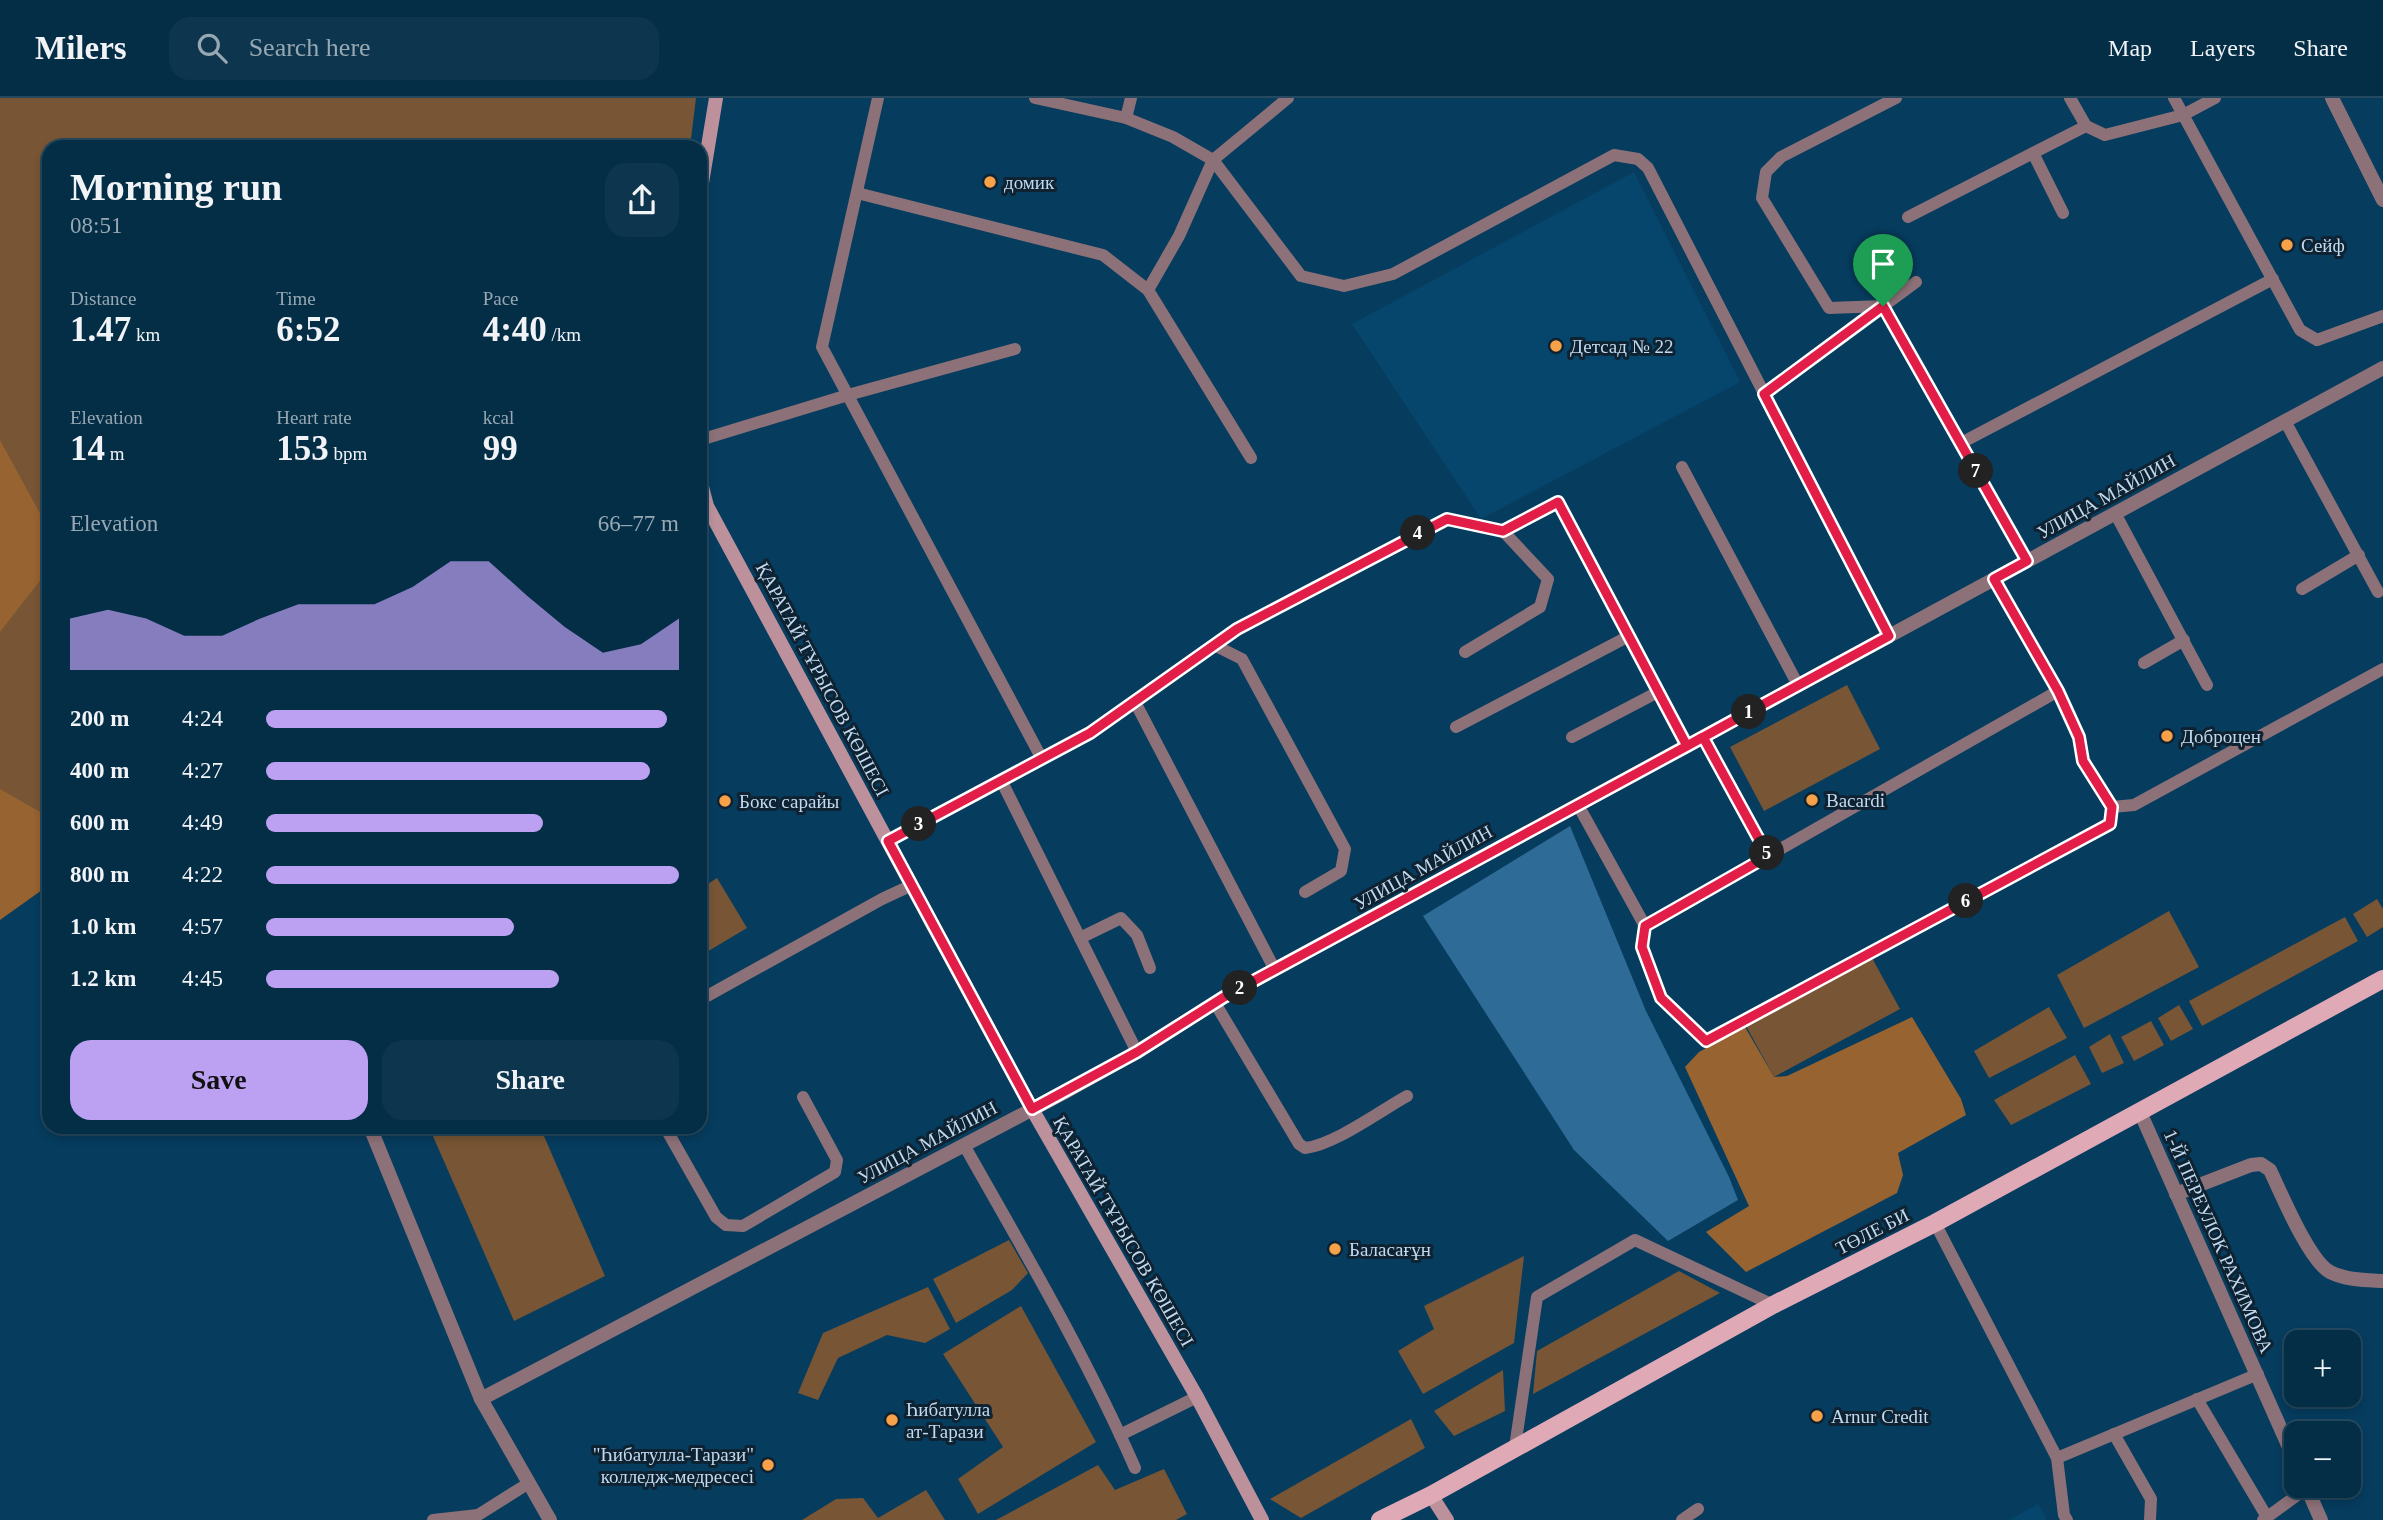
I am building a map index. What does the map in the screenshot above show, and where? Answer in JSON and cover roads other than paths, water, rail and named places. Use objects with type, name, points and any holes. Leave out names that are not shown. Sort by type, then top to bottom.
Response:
[{"type":"main road","points":[[707,153],[716,98]]},
{"type":"main road","name":"ҚАРАТАЙ ТҰРЫСОВ КӨШЕСІ","points":[[707,506],[1032,1109],[1197,1397],[1262,1520]]},
{"type":"main road","name":"ТӨЛЕ БИ","points":[[1380,1520],[1431,1495],[1773,1305],[1935,1223],[2382,980]]},
{"type":"main road","points":[[1431,1495],[1447,1520]]},
{"type":"street","points":[[2332,98],[2383,200]]},
{"type":"street","name":"УЛИЦА МАЙЛИН","points":[[481,1399],[1032,1109],[1137,1052],[1214,1003],[2383,368]]},
{"type":"street","name":"1-Й ПЕРЕУЛОК РАХИМОВА","points":[[2140,1112],[2284,1435]]},
{"type":"street","points":[[373,1134],[481,1399],[550,1520]]},
{"type":"street","points":[[2176,1194],[2251,1165],[2261,1164],[2270,1170],[2311,1252],[2328,1271],[2350,1279],[2383,1282]]},
{"type":"street","points":[[2311,1498],[2321,1520]]},
{"type":"lane","points":[[878,98],[822,347],[1042,759]]},
{"type":"lane","points":[[1035,98],[1126,118],[1173,137],[1213,160],[1301,276],[1344,286],[1393,274],[1614,155],[1638,159],[1648,169],[1889,636]]},
{"type":"lane","points":[[1126,118],[1131,98]]},
{"type":"lane","points":[[1148,290],[1179,236],[1213,160],[1288,98]]},
{"type":"lane","points":[[1883,306],[1829,309],[1762,198],[1766,172],[1781,157],[1896,98]]},
{"type":"lane","points":[[2070,98],[2086,125],[2105,135],[2183,115],[2215,98]]},
{"type":"lane","points":[[2174,98],[2300,330],[2317,340],[2383,316]]},
{"type":"lane","points":[[1908,217],[2086,125]]},
{"type":"lane","points":[[2032,153],[2063,213]]},
{"type":"lane","points":[[857,192],[1103,255],[1148,290],[1251,458]]},
{"type":"lane","points":[[1961,443],[2273,279]]},
{"type":"lane","points":[[1764,394],[1916,282]]},
{"type":"lane","points":[[1883,306],[2027,561]]},
{"type":"lane","points":[[707,438],[848,395],[1015,349]]},
{"type":"lane","points":[[2285,421],[2378,592]]},
{"type":"lane","points":[[1682,467],[1798,685]]},
{"type":"lane","points":[[1503,531],[1558,502],[1687,746]]},
{"type":"lane","points":[[2115,513],[2207,685]]},
{"type":"lane","points":[[888,841],[1090,733],[1237,629],[1447,519],[1503,531],[1548,579],[1539,607],[1465,652]]},
{"type":"lane","points":[[2302,589],[2359,555]]},
{"type":"lane","points":[[1578,805],[1645,926],[1642,947],[1661,998],[1706,1041],[2110,824],[2112,807],[2083,761],[2079,737],[2058,691],[1994,579]]},
{"type":"lane","points":[[1457,727],[1629,636]]},
{"type":"lane","points":[[2144,663],[2184,640]]},
{"type":"lane","points":[[1214,645],[1241,659],[1345,849],[1341,871],[1305,892]]},
{"type":"lane","points":[[2112,807],[2134,804],[2383,669]]},
{"type":"lane","points":[[1645,926],[2058,691]]},
{"type":"lane","points":[[1572,737],[1658,692]]},
{"type":"lane","points":[[1135,702],[1275,970]]},
{"type":"lane","points":[[1703,737],[1768,856]]},
{"type":"lane","points":[[1001,780],[1137,1052]]},
{"type":"lane","points":[[707,996],[912,885]]},
{"type":"lane","points":[[1080,939],[1121,918],[1138,936],[1150,968]]},
{"type":"lane","points":[[1214,1003],[1299,1144],[1305,1148],[1316,1147],[1332,1139],[1407,1096]]},
{"type":"lane","points":[[669,1134],[716,1217],[726,1225],[743,1226],[835,1172],[837,1160],[803,1097]]},
{"type":"lane","points":[[964,1145],[1041,1282],[1135,1468]]},
{"type":"lane","points":[[1935,1223],[2057,1458],[2064,1515],[2067,1520]]},
{"type":"lane","points":[[1515,1447],[1537,1297],[1635,1240],[1773,1305]]},
{"type":"lane","points":[[2057,1458],[2258,1374]]},
{"type":"lane","points":[[1120,1434],[1197,1397]]},
{"type":"lane","points":[[2197,1399],[2265,1518],[2291,1498]]},
{"type":"lane","points":[[2114,1434],[2151,1499],[2150,1520]]},
{"type":"lane","points":[[433,1520],[478,1515],[529,1483]]},
{"type":"lane","points":[[1682,1520],[1698,1510]]},
{"type":"place","name":"домик","points":[[990,182]]},
{"type":"place","name":"Сейф","points":[[2287,245]]},
{"type":"place","name":"Детсад № 22","points":[[1556,346]]},
{"type":"place","name":"Доброцен","points":[[2167,736]]},
{"type":"place","name":"Bacardi","points":[[1812,800]]},
{"type":"place","name":"Бокс сарайы","points":[[725,801]]},
{"type":"place","name":"Баласағұн","points":[[1335,1249]]},
{"type":"place","name":"Arnur Credit","points":[[1817,1416]]},
{"type":"place","name":"Һибатулла ат-Тарази","points":[[892,1420]]},
{"type":"place","name":"\"Һибатулла-Тарази\" колледж-медресесі","points":[[768,1465]]}]
